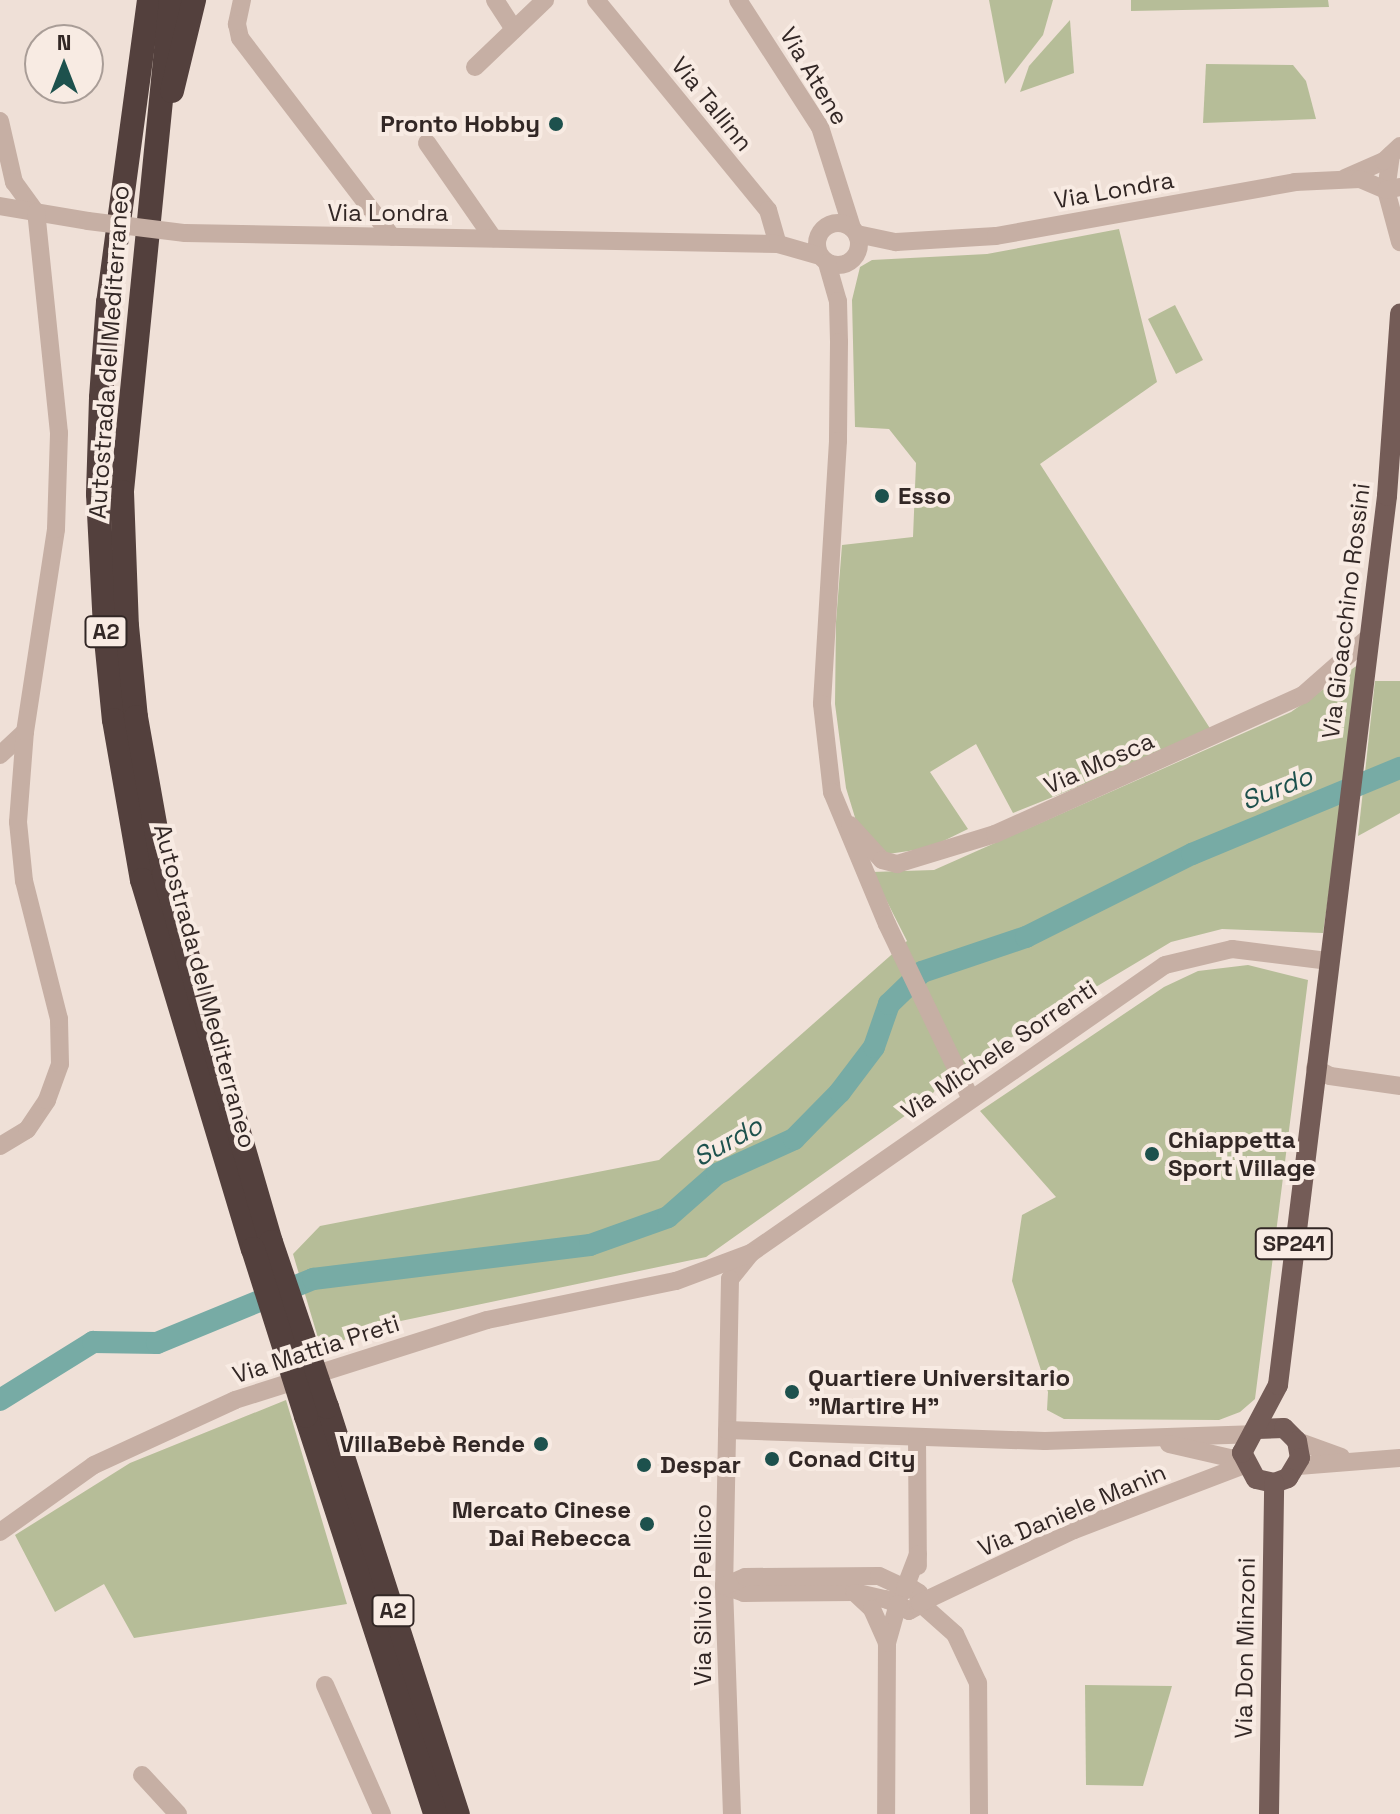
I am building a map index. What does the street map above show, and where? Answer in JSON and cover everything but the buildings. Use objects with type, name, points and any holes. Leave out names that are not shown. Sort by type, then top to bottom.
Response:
[{"type":"highway","points":[[135,0],[140,56]]},
{"type":"highway","name":"Autostrada del Mediterraneo","points":[[149,0],[101,398],[98,494],[105,629],[114,720],[142,880],[317,1412],[458,1814]]},
{"type":"highway","name":"Autostrada del Mediterraneo","points":[[171,0],[131,365],[122,492],[127,626],[150,805],[191,981],[262,1246]]},
{"type":"highway","points":[[131,365],[145,328],[172,92],[194,0]]},
{"type":"highway","name":"Autostrada del Mediterraneo","points":[[317,1412],[435,1814]]},
{"type":"main road","name":"Via Gioacchino Rossini","points":[[1329,961],[1370,636],[1394,496],[1400,313]]},
{"type":"main road","name":"SP241","points":[[1254,1431],[1278,1385],[1329,961]]},
{"type":"main road","points":[[1284,1428],[1297,1441],[1298,1466],[1274,1483],[1256,1479],[1243,1463],[1254,1431],[1284,1428]]},
{"type":"main road","name":"Via Don Minzoni","points":[[1269,1814],[1274,1483]]},
{"type":"street","points":[[242,0],[237,24],[240,38],[392,237]]},
{"type":"street","points":[[495,0],[514,29]]},
{"type":"street","points":[[475,67],[545,0]]},
{"type":"street","name":"Via Tallinn","points":[[596,0],[768,210],[778,244]]},
{"type":"street","name":"Via Atene","points":[[738,0],[820,127],[854,231]]},
{"type":"street","points":[[0,121],[7,170],[0,205]]},
{"type":"street","points":[[427,143],[493,238]]},
{"type":"street","points":[[1396,150],[1393,188],[1400,242]]},
{"type":"street","name":"Via Londra","points":[[1341,180],[1396,150]]},
{"type":"street","points":[[0,1146],[27,1130],[47,1100],[60,1064],[59,1019],[9,819],[56,529],[58,460],[36,212],[7,170]]},
{"type":"street","name":"Via Londra","points":[[854,231],[896,242],[996,236],[1295,182],[1341,180],[1373,182],[1393,188]]},
{"type":"street","name":"Via Atene","points":[[824,229],[836,183]]},
{"type":"street","name":"Via Londra","points":[[0,205],[88,221],[185,233],[778,244],[824,259]]},
{"type":"street","points":[[824,229],[837,223],[854,231]]},
{"type":"street","name":"Via Londra","points":[[778,244],[824,229]]},
{"type":"street","name":"Via Mosca","points":[[824,229],[824,259],[838,301],[838,441],[822,704],[832,792],[887,924],[970,1097]]},
{"type":"street","name":"Via Mosca","points":[[838,301],[859,244],[854,231]]},
{"type":"street","name":"Via Londra","points":[[852,261],[896,242]]},
{"type":"street","points":[[824,259],[852,261]]},
{"type":"street","name":"Via Mosca","points":[[841,814],[882,860],[918,862],[1006,829],[1238,727],[1303,695],[1370,636]]},
{"type":"street","points":[[0,755],[25,732]]},
{"type":"street","name":"Via Michele Sorrenti","points":[[730,1279],[751,1253],[970,1097],[1165,965],[1232,949],[1329,961]]},
{"type":"street","points":[[1315,1068],[1333,1065],[1400,1075]]},
{"type":"street","points":[[1315,1068],[1330,1076],[1400,1086]]},
{"type":"street","name":"Via Mattia Preti","points":[[0,1532],[94,1465],[235,1400],[487,1320],[676,1281],[751,1253]]},
{"type":"street","name":"Via Mattia Preti","points":[[676,1281],[730,1279]]},
{"type":"street","name":"Via Silvio Pellico","points":[[730,1279],[724,1586],[732,1814]]},
{"type":"street","points":[[727,1430],[917,1437],[1147,1439],[1254,1431]]},
{"type":"street","points":[[887,1643],[911,1600],[918,1554],[917,1437]]},
{"type":"street","points":[[1147,1439],[1243,1463]]},
{"type":"street","points":[[1297,1441],[1323,1453],[1364,1461]]},
{"type":"street","points":[[1298,1466],[1400,1458]]},
{"type":"street","name":"Via Daniele Manin","points":[[911,1600],[1074,1530],[1243,1463]]},
{"type":"street","points":[[724,1586],[745,1577],[879,1576],[955,1634],[978,1683],[979,1814]]},
{"type":"street","points":[[724,1586],[744,1593],[854,1592],[911,1600]]},
{"type":"street","points":[[854,1592],[872,1609],[887,1643],[886,1814]]},
{"type":"street","points":[[325,1685],[382,1814]]},
{"type":"street","points":[[142,1775],[178,1814]]},
{"type":"green space","points":[[989,0],[1053,0],[1043,35],[1005,84]]},
{"type":"green space","points":[[1131,0],[1328,0],[1329,7],[1131,11]]},
{"type":"green space","points":[[1070,20],[1074,73],[1020,92],[1029,66]]},
{"type":"green space","points":[[1206,64],[1293,65],[1306,81],[1316,119],[1203,123]]},
{"type":"green space","points":[[1119,229],[1157,382],[1040,464],[1213,733],[1013,813],[976,744],[930,772],[968,829],[929,848],[888,854],[857,824],[846,788],[835,704],[836,622],[842,545],[913,537],[916,463],[889,429],[855,427],[852,300],[860,267],[872,260],[987,254]]},
{"type":"green space","points":[[1175,305],[1203,360],[1176,374],[1148,319]]},
{"type":"green space","points":[[1362,662],[1323,933],[1222,929],[1171,942],[942,1079],[930,1098],[706,1257],[396,1322],[321,1348],[293,1254],[320,1226],[659,1160],[907,941],[872,872],[934,870],[1291,712]]},
{"type":"green space","points":[[1375,681],[1400,681],[1400,813],[1358,836]]},
{"type":"green space","name":"Chiappetta Sport Village","points":[[1248,965],[1308,980],[1255,1399],[1240,1412],[1219,1420],[1064,1419],[1047,1410],[1048,1392],[1012,1281],[1022,1215],[1056,1197],[980,1111],[1164,987],[1198,971]]},
{"type":"green space","points":[[286,1400],[347,1604],[134,1638],[104,1584],[55,1612],[15,1535],[130,1463]]},
{"type":"green space","points":[[1085,1685],[1172,1686],[1143,1786],[1086,1785]]},
{"type":"waterway","name":"Surdo","points":[[0,1400],[93,1342],[157,1343],[313,1279],[590,1245],[668,1217],[717,1174],[794,1139],[840,1092],[874,1047],[889,1004],[922,972],[1026,937],[1192,854],[1400,768]]},
{"type":"place","name":"Pronto Hobby","points":[[556,124]]},
{"type":"place","name":"Esso","points":[[882,496]]},
{"type":"place","name":"Chiappetta Sport Village","points":[[1152,1154]]},
{"type":"place","name":"Quartiere Universitario \"Martire H\"","points":[[792,1392]]},
{"type":"place","name":"VillaBebè Rende","points":[[541,1444]]},
{"type":"place","name":"Conad City","points":[[772,1459]]},
{"type":"place","name":"Despar","points":[[644,1465]]},
{"type":"place","name":"Mercato Cinese Dai Rebecca","points":[[647,1524]]}]
